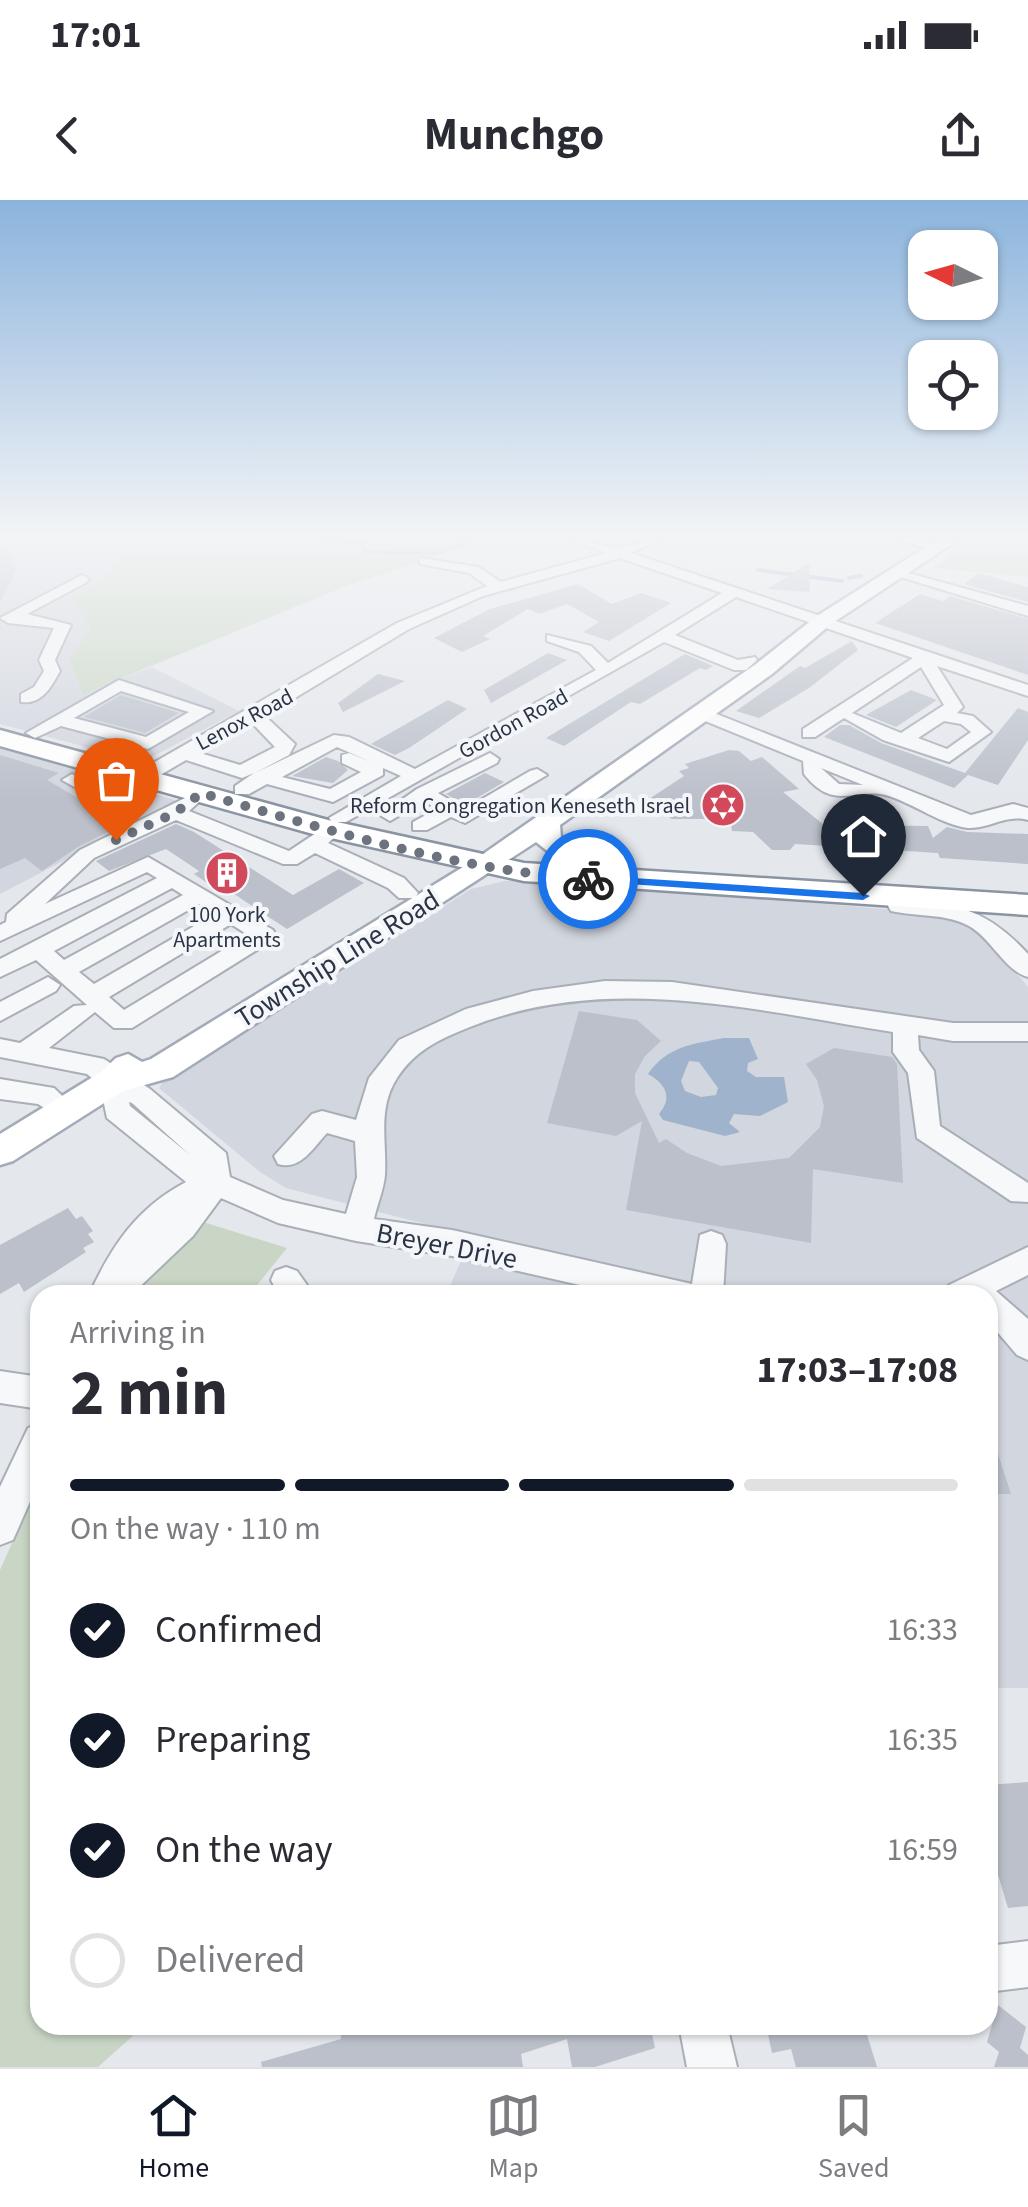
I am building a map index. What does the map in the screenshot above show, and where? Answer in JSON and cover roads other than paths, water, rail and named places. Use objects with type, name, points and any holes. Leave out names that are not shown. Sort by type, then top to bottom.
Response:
[{"type":"highway","points":[[10,732],[252,784],[328,831]]},
{"type":"highway","points":[[163,765],[201,793],[328,831],[481,856],[572,878],[754,890],[1021,898]]},
{"type":"highway","points":[[481,856],[1021,898]]},
{"type":"main road","name":"Township Line Road","points":[[0,1151],[113,1082],[142,1052],[407,892],[548,820],[764,669],[818,625]]},
{"type":"main road","name":"Township Line Road","points":[[113,1082],[160,1069],[481,856],[640,743],[699,712]]},
{"type":"main road","points":[[548,820],[545,831],[549,842],[580,862]]},
{"type":"street","points":[[27,698],[40,690],[52,671],[47,660],[63,625]]},
{"type":"street","name":"Lenox Road","points":[[119,791],[313,682],[404,625]]},
{"type":"street","name":"Gordon Road","points":[[328,831],[682,625]]},
{"type":"street","points":[[839,625],[1028,691]]},
{"type":"street","points":[[664,637],[740,666],[749,660]]},
{"type":"street","points":[[553,638],[586,649],[606,671]]},
{"type":"street","points":[[904,739],[954,707],[928,666],[930,657]]},
{"type":"street","points":[[808,733],[930,657]]},
{"type":"street","points":[[10,732],[60,720],[119,685],[204,710],[148,743],[60,720]]},
{"type":"street","points":[[699,712],[813,758],[811,770],[818,782],[832,790],[860,793],[886,788],[970,822],[1026,810]]},
{"type":"street","points":[[163,765],[242,772],[282,751],[286,744],[252,714]]},
{"type":"street","points":[[854,718],[889,736],[949,756],[982,732],[968,720],[940,715]]},
{"type":"street","points":[[252,784],[314,751],[343,741],[466,818],[537,776],[464,749]]},
{"type":"street","points":[[252,784],[332,796],[376,772],[333,752],[314,751]]},
{"type":"street","points":[[390,814],[413,784],[490,758]]},
{"type":"street","points":[[72,780],[100,796],[119,791],[147,807]]},
{"type":"street","points":[[0,934],[87,854],[175,813],[201,793]]},
{"type":"street","points":[[420,826],[451,809]]},
{"type":"street","points":[[175,813],[237,835],[290,860],[328,831],[407,892]]},
{"type":"street","points":[[0,934],[148,863],[265,935],[123,1022],[87,1004],[55,978],[36,950]]},
{"type":"street","points":[[0,968],[172,878]]},
{"type":"street","points":[[754,890],[818,900],[954,910],[980,920],[1028,969]]},
{"type":"street","points":[[0,1013],[199,895]]},
{"type":"street","points":[[1001,938],[996,916],[1021,898]]},
{"type":"street","points":[[13,1050],[231,914]]},
{"type":"street","points":[[1028,936],[1028,953]]},
{"type":"street","points":[[356,1229],[371,1177],[369,1134],[382,1078],[408,1046],[427,1034],[533,999],[605,988],[672,990],[952,1032],[1028,1032]]},
{"type":"street","points":[[905,1025],[906,1052],[921,1071],[927,1131],[1021,1193]]},
{"type":"street","points":[[13,1050],[95,1066],[113,1082]]},
{"type":"street","name":"Breyer Drive","points":[[113,1082],[117,1112],[193,1172],[278,1212],[356,1229],[452,1243],[622,1285]]},
{"type":"street","points":[[0,1089],[45,1096],[65,1111]]},
{"type":"street","points":[[288,1156],[322,1120],[369,1134]]},
{"type":"street","points":[[121,1285],[138,1273],[169,1236],[199,1209],[215,1182]]},
{"type":"street","points":[[708,1285],[712,1244]]},
{"type":"street","points":[[991,1285],[1028,1260]]},
{"type":"street","points":[[998,1313],[1014,1325],[1028,1345]]},
{"type":"street","points":[[0,1387],[30,1391]]},
{"type":"street","points":[[0,1527],[30,1462]]},
{"type":"street","points":[[998,1968],[1028,1964]]},
{"type":"street","points":[[705,2035],[712,2067]]},
{"type":"water","points":[[724,1038],[749,1038],[758,1059],[748,1063],[747,1071],[756,1077],[784,1077],[788,1102],[760,1116],[734,1114],[729,1123],[740,1132],[725,1136],[663,1120],[659,1114],[666,1101],[665,1091],[648,1074],[672,1052]],"holes":[[[689,1061],[699,1062],[718,1088],[716,1095],[701,1097],[685,1091],[681,1081]]]},
{"type":"place","name":"Reform Congregation Keneseth Israel","points":[[723,805]]},
{"type":"place","name":"100 York Apartments","points":[[227,873]]}]
